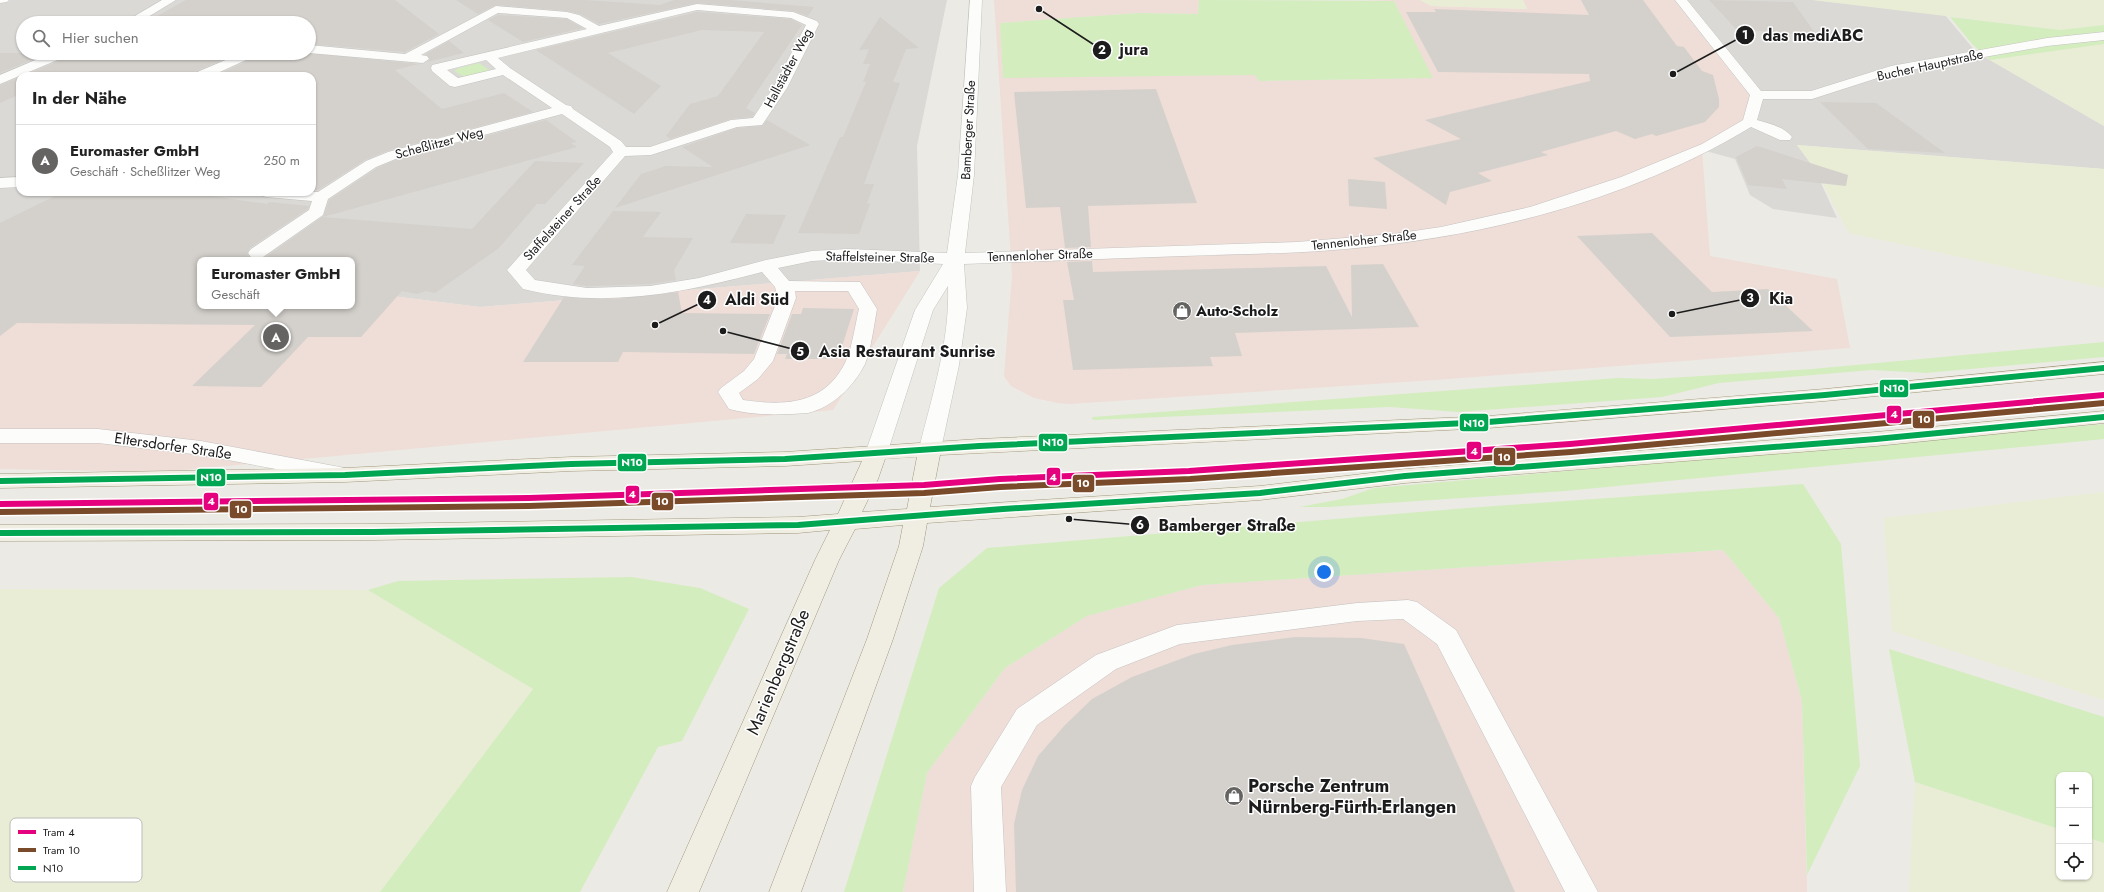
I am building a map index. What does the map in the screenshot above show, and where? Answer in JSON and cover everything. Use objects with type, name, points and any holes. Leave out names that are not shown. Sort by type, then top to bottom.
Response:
[{"type":"main road","points":[[0,481],[345,475],[570,464],[741,460],[876,454],[930,449],[1552,418],[1825,395],[2104,368]]},
{"type":"main road","points":[[0,533],[650,529],[791,525],[1280,492],[1405,476],[1876,439],[2104,417]]},
{"type":"main road","points":[[785,892],[880,638],[911,546],[930,449]]},
{"type":"main road","name":"Marienbergstraße","points":[[683,892],[826,560],[867,479],[876,454]]},
{"type":"street","points":[[141,16],[170,0]]},
{"type":"street","name":"Bamberger Straße","points":[[930,449],[949,365],[958,308],[955,259],[966,175],[976,0]]},
{"type":"street","points":[[1680,0],[1757,95],[1749,120],[1785,137]]},
{"type":"street","name":"Hallstädter Weg","points":[[493,55],[697,7],[794,15],[813,24],[780,88],[757,122],[736,123],[651,151],[621,152]]},
{"type":"street","points":[[408,56],[496,9],[566,15],[575,17],[598,31]]},
{"type":"street","name":"Bucher Hauptstraße","points":[[1757,95],[1812,95],[1891,70],[2047,42],[2104,36]]},
{"type":"street","points":[[316,49],[408,56],[429,62],[456,83],[505,71]]},
{"type":"street","points":[[437,68],[493,55],[505,71],[616,144],[621,152]]},
{"type":"street","points":[[18,72],[46,60]]},
{"type":"street","points":[[209,72],[235,60]]},
{"type":"street","points":[[0,80],[16,73]]},
{"type":"street","name":"Scheßlitzer Weg","points":[[321,196],[371,164],[393,155],[566,110]]},
{"type":"street","name":"Tennenloher Straße","points":[[955,259],[1327,246],[1432,233],[1559,204],[1643,175],[1706,147],[1749,120]]},
{"type":"street","name":"Staffelsteiner Straße","points":[[621,152],[516,270],[529,285],[587,293],[650,291],[700,283],[766,265],[812,256],[848,254],[955,259]]},
{"type":"street","points":[[0,183],[16,182]]},
{"type":"street","points":[[257,253],[317,212],[321,196],[316,196]]},
{"type":"street","name":"Bamberger Straße","points":[[876,454],[924,310],[955,259]]},
{"type":"street","points":[[766,265],[784,286],[787,298],[763,361],[751,375],[728,392],[736,404],[762,409],[808,407],[835,391],[855,364],[868,309],[854,286],[784,286]]},
{"type":"street","name":"Eltersdorfer Straße","points":[[0,436],[98,436],[201,448],[345,475]]},
{"type":"street","points":[[990,892],[986,786],[1027,717],[1106,662],[1177,635],[1357,612],[1408,609],[1447,637],[1582,892]]},
{"type":"shaded area","points":[[0,0],[947,0],[917,146],[920,271],[480,307],[355,291],[355,257],[197,257],[197,260],[0,249]]},
{"type":"shaded area","points":[[994,0],[1199,0],[1198,14],[1138,13],[1000,23],[1003,77],[1255,74],[1259,81],[1432,78],[1394,1],[1363,0],[1420,0],[1432,6],[1526,9],[1523,0],[1674,0],[1752,98],[1749,119],[1702,150],[1710,256],[1837,279],[1850,348],[1435,380],[1069,404],[1034,398],[1011,386],[1004,376],[1012,275]]},
{"type":"shaded area","points":[[1674,0],[1813,0],[1945,15],[1976,52],[2104,126],[2104,169],[1797,145],[1814,168],[1837,218],[1773,209],[1750,195],[1735,159],[1702,150],[1752,98]]},
{"type":"shaded area","points":[[0,249],[197,305],[197,309],[355,309],[355,291],[480,307],[920,271],[833,410],[161,472],[0,469]]},
{"type":"shaded area","points":[[1723,550],[1779,618],[1802,701],[1807,892],[903,892],[927,773],[1005,668],[1087,616],[1202,585]]},
{"type":"green space","points":[[1199,0],[1394,1],[1433,78],[1259,81],[1255,75],[1003,78],[1000,23],[1138,13],[1198,14]]},
{"type":"green space","points":[[1420,0],[1523,0],[1527,9],[1431,6]]},
{"type":"green space","points":[[1813,0],[2104,0],[2104,25],[2060,30]]},
{"type":"green space","points":[[1950,17],[2060,30],[2104,25],[2104,44],[1990,60],[1972,44]]},
{"type":"green space","points":[[2104,44],[2104,126],[1990,60],[2087,45]]},
{"type":"green space","points":[[479,63],[491,71],[464,77],[454,71],[459,68]]},
{"type":"green space","points":[[1797,145],[2104,169],[2104,288],[1849,233],[1814,168]]},
{"type":"green space","points":[[2104,342],[2104,357],[1926,373],[1872,370],[1719,383],[1662,397],[1458,412],[1390,407],[1093,420],[1092,417],[1618,378],[1653,379],[1812,369]]},
{"type":"green space","points":[[2104,424],[2104,439],[1565,491],[1328,507],[1299,507],[1342,499],[1374,488]]},
{"type":"green space","points":[[1803,484],[1841,544],[1860,766],[1807,875],[1802,701],[1779,618],[1723,550],[1202,585],[1087,616],[1005,668],[927,773],[903,892],[844,892],[939,588],[987,548],[1467,508]]},
{"type":"green space","points":[[2104,492],[2104,700],[1892,631],[1884,518]]},
{"type":"green space","points":[[631,577],[700,588],[749,609],[682,741],[658,747],[580,892],[380,892],[533,689],[368,590],[398,581]]},
{"type":"green space","points":[[0,589],[368,590],[533,689],[380,892],[0,892]]},
{"type":"green space","points":[[1889,649],[2104,717],[2104,843],[2092,839],[2092,772],[2056,772],[2056,828],[1915,782]]},
{"type":"green space","points":[[1915,782],[2056,828],[2056,880],[2092,880],[2092,839],[2104,843],[2104,892],[1909,892]]},
{"type":"building","points":[[186,0],[395,0],[439,34],[405,52],[316,45],[316,16],[157,16]]},
{"type":"building","points":[[456,0],[584,0],[660,5],[674,0],[730,0],[814,7],[808,16],[793,11],[697,3],[599,24],[580,14],[567,11],[496,5],[478,14]]},
{"type":"building","points":[[1581,0],[1643,0],[1677,46],[1684,47],[1702,71],[1713,75],[1719,99],[1719,107],[1705,122],[1656,136],[1652,134],[1635,139],[1616,131],[1541,152],[1548,155],[1478,173],[1492,181],[1450,192],[1446,205],[1373,158],[1461,139],[1425,120],[1590,81],[1589,74],[1438,72],[1406,12],[1436,12],[1434,9],[1589,15]]},
{"type":"building","points":[[1709,0],[1793,2],[1817,36],[1736,29]]},
{"type":"building","points":[[697,12],[791,19],[802,25],[746,108],[755,113],[752,117],[731,119],[670,139],[666,136],[690,104],[718,96],[764,32],[702,30],[608,53],[661,86],[634,114],[536,50]]},
{"type":"building","points":[[498,15],[567,19],[583,28],[523,42],[488,20]]},
{"type":"building","points":[[880,17],[919,48],[906,49],[893,82],[900,83],[864,184],[874,184],[867,203],[870,204],[859,234],[798,233],[840,137],[843,137],[866,82],[863,82],[870,64],[863,64],[869,49],[859,50]]},
{"type":"building","points":[[449,41],[464,53],[427,62],[430,59],[426,54]]},
{"type":"building","points":[[0,53],[16,53],[16,60],[31,60],[0,73]]},
{"type":"building","points":[[316,54],[419,64],[395,70],[442,109],[504,93],[533,112],[387,151],[365,160],[316,190],[316,72],[224,72],[247,61],[316,60]]},
{"type":"building","points":[[61,60],[222,60],[194,72],[32,72]]},
{"type":"building","points":[[16,79],[16,96],[0,103],[0,85]]},
{"type":"building","points":[[1156,89],[1197,203],[1088,206],[1091,247],[1065,248],[1060,207],[1026,208],[1014,92]]},
{"type":"building","points":[[1820,102],[1876,103],[1945,153],[1868,149]]},
{"type":"building","points":[[546,120],[577,142],[571,143],[577,147],[323,217],[329,200],[377,168],[398,159]]},
{"type":"building","points":[[767,120],[810,145],[615,208],[641,174],[666,166],[713,167],[682,147],[737,128],[762,126]]},
{"type":"building","points":[[1757,146],[1848,175],[1846,186],[1782,179],[1787,189],[1748,185],[1736,157]]},
{"type":"building","points":[[535,161],[584,163],[545,204],[537,204],[499,248],[435,293],[426,291],[417,294],[402,291],[361,337],[308,337],[261,387],[192,386],[255,325],[17,323],[0,336],[0,223],[55,196],[212,196],[267,204],[269,202],[309,206],[308,209],[250,248],[247,254],[250,257],[197,257],[197,309],[355,309],[355,257],[265,257],[322,217],[472,229]]},
{"type":"building","points":[[1348,179],[1385,182],[1387,209],[1349,206]]},
{"type":"building","points":[[613,211],[661,212],[643,237],[693,238],[674,270],[676,280],[650,284],[587,286],[573,284],[585,266],[572,265]]},
{"type":"building","points":[[746,214],[786,215],[773,244],[730,243]]},
{"type":"building","points":[[1652,233],[1712,292],[1768,289],[1813,331],[1670,337],[1577,236]]},
{"type":"building","points":[[1092,261],[1093,272],[1326,266],[1352,317],[1351,265],[1383,264],[1419,327],[1235,333],[1242,356],[1210,357],[1213,366],[1073,370],[1063,300],[1074,300],[1067,262]]},
{"type":"building","points":[[678,292],[682,313],[770,314],[754,354],[623,352],[618,362],[523,362],[564,297],[614,299]]},
{"type":"building","points":[[803,308],[854,309],[838,359],[785,359],[787,354],[777,354],[792,314],[801,314]]},
{"type":"building","points":[[1295,637],[1361,638],[1404,644],[1515,892],[1016,892],[1014,824],[1022,790],[1038,756],[1065,725],[1092,699],[1132,677],[1194,654],[1232,645]]},
{"type":"tram line","name":"4","points":[[0,504],[529,498],[924,485],[1000,479],[1189,471],[1570,444],[2104,395]]},
{"type":"tram line","name":"10","points":[[0,512],[529,506],[924,493],[1000,487],[1190,479],[1571,452],[2104,403]]},
{"type":"transit line","name":"N10","points":[[0,481],[345,475],[571,464],[785,459],[979,446],[1488,422],[1825,395],[2104,368]]},
{"type":"transit line","name":"N10","points":[[0,533],[373,532],[798,525],[1003,509],[1260,493],[1405,476],[1876,439],[2104,417]]},
{"type":"place","name":"jura","points":[[1039,9]]},
{"type":"place","name":"das mediABC","points":[[1673,74]]},
{"type":"place","name":"Auto-Scholz","points":[[1182,311]]},
{"type":"place","name":"Kia","points":[[1672,314]]},
{"type":"place","name":"Aldi Süd","points":[[655,325]]},
{"type":"place","name":"Asia Restaurant Sunrise","points":[[723,331]]},
{"type":"place","name":"Euromaster GmbH","points":[[276,337]]},
{"type":"place","name":"Bamberger Straße","points":[[1069,519]]},
{"type":"place","name":"Porsche Zentrum Nürnberg-Fürth-Erlangen","points":[[1234,796]]}]
